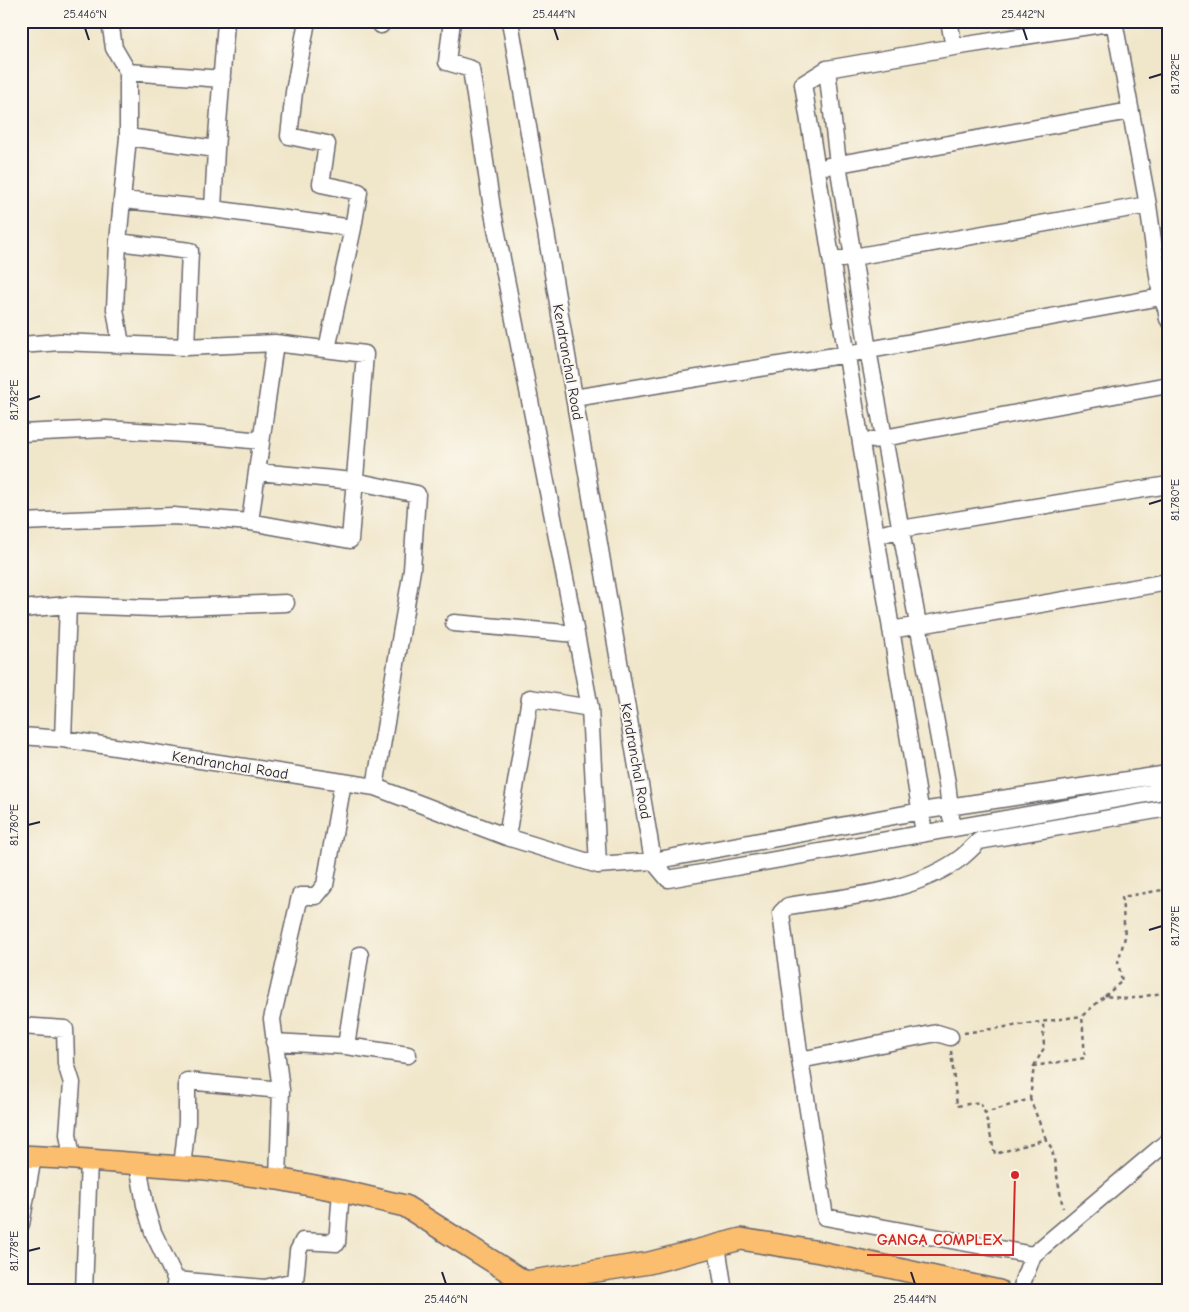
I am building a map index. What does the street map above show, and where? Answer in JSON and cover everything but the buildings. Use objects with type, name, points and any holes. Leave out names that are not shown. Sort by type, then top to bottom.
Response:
[{"type":"main road","points":[[27,1157],[182,1167],[278,1179],[405,1206],[525,1282],[649,1262],[741,1239],[820,1252],[999,1291]]},
{"type":"main road","points":[[717,1246],[739,1254],[782,1256],[950,1291]]},
{"type":"street","points":[[110,21],[114,48],[128,72],[128,137],[118,242],[115,309],[121,345]]},
{"type":"street","points":[[213,209],[226,22],[221,21]]},
{"type":"street","points":[[307,21],[294,92],[289,136],[327,144],[321,184],[359,192],[327,349]]},
{"type":"street","points":[[452,21],[447,62],[471,69],[492,208],[590,708],[598,865]]},
{"type":"street","name":"Kendranchal Road","points":[[21,736],[63,739],[375,787],[507,837],[598,865],[653,861],[510,21]]},
{"type":"street","points":[[949,21],[954,47]]},
{"type":"street","points":[[924,833],[803,84],[827,69],[1114,21],[1148,205],[1160,297],[1166,308],[1168,319]]},
{"type":"street","points":[[827,69],[838,164],[868,350],[953,828]]},
{"type":"street","points":[[128,72],[222,79]]},
{"type":"street","points":[[816,169],[1130,111]]},
{"type":"street","points":[[128,137],[216,149]]},
{"type":"street","points":[[123,200],[213,209],[353,228]]},
{"type":"street","points":[[832,261],[1148,205]]},
{"type":"street","points":[[118,242],[190,251],[186,347]]},
{"type":"street","points":[[574,398],[846,354],[1160,297]]},
{"type":"street","points":[[21,345],[60,342],[186,347],[275,343],[365,354],[350,540],[250,522],[173,516],[21,522]]},
{"type":"street","points":[[250,522],[275,343]]},
{"type":"street","points":[[861,443],[1168,385]]},
{"type":"street","points":[[21,433],[106,429],[261,441]]},
{"type":"street","points":[[258,472],[354,480],[418,494],[412,570],[375,787]]},
{"type":"street","points":[[876,536],[901,529],[1168,485]]},
{"type":"street","points":[[891,630],[1168,582]]},
{"type":"street","points":[[21,608],[68,605],[154,608],[286,603]]},
{"type":"street","points":[[63,739],[68,605]]},
{"type":"street","points":[[454,624],[576,634]]},
{"type":"street","points":[[507,837],[530,698],[590,708]]},
{"type":"street","points":[[653,861],[921,811],[1168,774]]},
{"type":"street","points":[[278,1179],[281,1090],[272,1019],[300,896],[316,896],[325,885],[343,782]]},
{"type":"street","points":[[653,861],[668,878],[1168,790]]},
{"type":"street","points":[[1033,1255],[826,1217],[800,1060],[781,913],[788,906],[891,890],[929,876],[962,857],[979,841],[1168,808]]},
{"type":"street","points":[[346,1046],[360,955]]},
{"type":"street","points":[[21,1026],[65,1029],[66,1064],[72,1083],[68,1134],[81,1159],[84,1291]]},
{"type":"street","points":[[800,1060],[937,1033],[950,1038]]},
{"type":"street","points":[[274,1042],[346,1046],[408,1055]]},
{"type":"street","points":[[182,1167],[187,1122],[186,1081],[281,1090]]},
{"type":"street","points":[[1022,1291],[1023,1281],[1033,1255],[1168,1141]]},
{"type":"street","points":[[21,1224],[27,1157]]},
{"type":"street","points":[[138,1164],[145,1205],[153,1232],[175,1285],[266,1289],[295,1281],[298,1251],[303,1241],[337,1243],[341,1191]]},
{"type":"street","points":[[717,1246],[724,1291]]},
{"type":"path","points":[[1046,1139],[995,1154],[985,1113],[980,1102],[957,1106],[950,1038],[966,1033],[1082,1016],[1122,981],[1118,962],[1124,937],[1122,897],[1168,889]]},
{"type":"path","points":[[1105,996],[1128,999],[1168,992]]},
{"type":"path","points":[[1034,1066],[1085,1058],[1082,1016]]},
{"type":"path","points":[[1043,1022],[1044,1048],[1034,1066],[1030,1099],[1052,1149],[1063,1208]]},
{"type":"path","points":[[985,1113],[1030,1099]]},
{"type":"place","name":"GANGA COMPLEX","points":[[1015,1175]]}]
